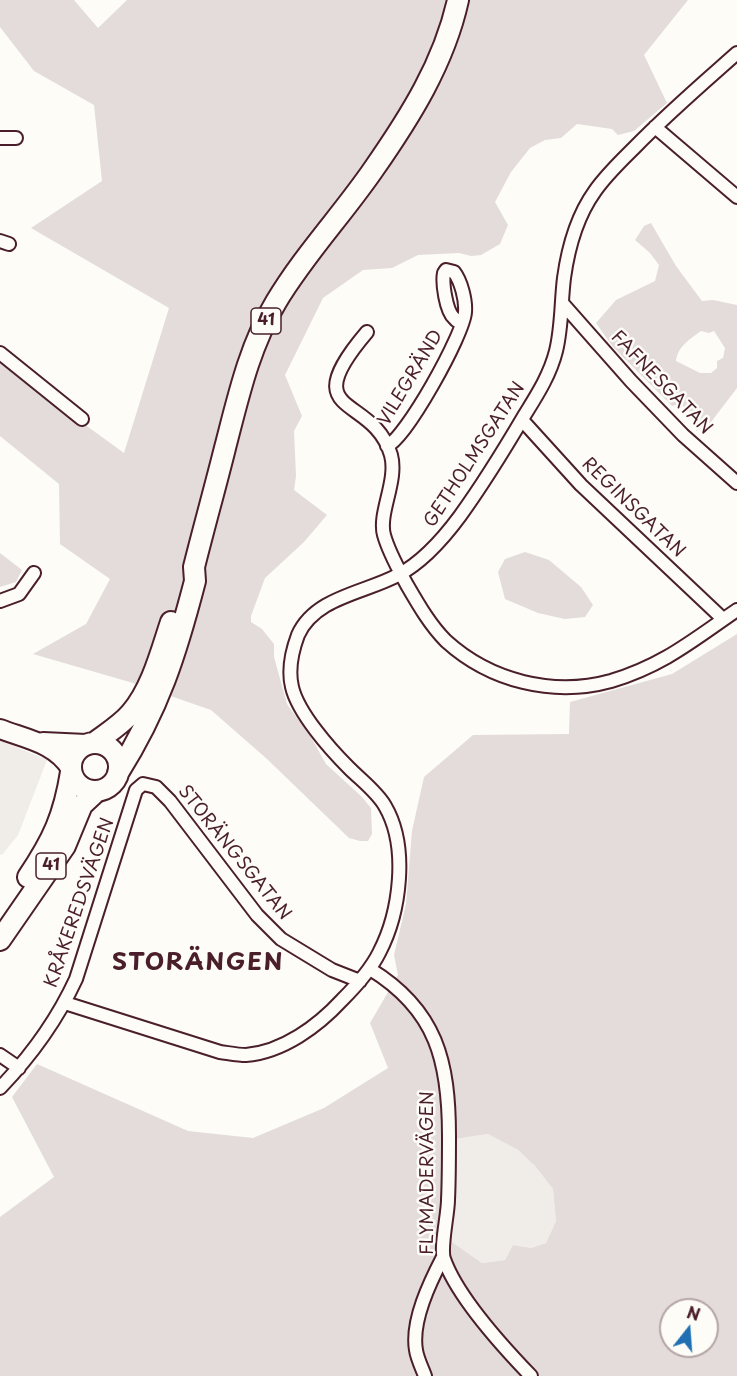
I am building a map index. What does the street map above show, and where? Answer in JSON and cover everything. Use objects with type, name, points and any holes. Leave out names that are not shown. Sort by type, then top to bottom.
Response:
[{"type":"main road","name":"41","points":[[411,109],[436,35],[444,0]]},
{"type":"main road","name":"41","points":[[0,940],[65,846],[82,805],[97,791],[110,785],[149,720],[173,663],[195,580],[194,567],[255,341],[276,302],[306,258],[373,171],[424,92],[447,39],[458,0]]},
{"type":"main road","name":"41","points":[[0,918],[51,841],[66,802],[74,754],[122,722],[132,711],[159,658],[185,578],[194,567]]},
{"type":"main road","points":[[90,744],[105,745],[113,752],[118,762],[118,773]]},
{"type":"main road","points":[[71,770],[80,787],[97,791]]},
{"type":"street","name":"GETHOLMSGATAN","points":[[65,1003],[210,1049],[247,1055],[279,1046],[297,1037],[334,1009],[370,969],[384,943],[396,896],[400,871],[394,828],[385,806],[329,745],[300,706],[292,688],[291,660],[299,634],[305,624],[324,606],[339,598],[375,587],[401,574],[437,544],[457,519],[522,420],[548,375],[556,350],[569,250],[594,192],[655,127],[737,53]]},
{"type":"street","points":[[655,127],[737,197]]},
{"type":"street","points":[[0,138],[16,138]]},
{"type":"street","name":"FAFNESGATAN","points":[[563,304],[683,435],[737,483]]},
{"type":"street","name":"VILEGRÄND","points":[[387,446],[393,444],[403,432],[422,403],[446,360],[462,324]]},
{"type":"street","points":[[367,332],[339,371],[337,394],[345,405],[377,430],[387,446],[392,468],[384,533],[401,574],[421,609],[445,640],[476,663],[502,676],[547,687],[562,688],[610,681],[657,663],[676,653],[737,610]]},
{"type":"street","points":[[0,353],[82,419]]},
{"type":"street","name":"REGINSGATAN","points":[[522,420],[581,485],[723,620]]},
{"type":"street","points":[[0,601],[19,594],[34,573]]},
{"type":"street","points":[[0,729],[57,751],[71,770]]},
{"type":"street","points":[[38,742],[90,744]]},
{"type":"street","name":"STORÄNGSGATAN","points":[[143,784],[156,787],[170,801],[257,915],[281,939],[332,970],[360,981]]},
{"type":"street","name":"KRÅKEREDSVÄGEN","points":[[0,1088],[19,1068],[65,1003],[95,924],[136,790],[143,784]]},
{"type":"street","name":"FLYMADERVÄGEN","points":[[370,969],[402,992],[427,1023],[439,1051],[445,1074],[449,1102],[448,1201],[443,1257],[453,1279],[468,1300],[509,1354],[531,1376]]},
{"type":"street","points":[[0,1055],[19,1068]]},
{"type":"street","points":[[425,1376],[416,1351],[415,1333],[429,1282],[443,1257]]},
{"type":"shaded area","points":[[0,0],[74,0],[98,28],[127,0],[688,0],[644,55],[667,103],[634,131],[618,135],[612,129],[577,124],[561,138],[545,140],[530,148],[511,172],[495,202],[508,225],[500,244],[481,255],[471,256],[459,253],[418,255],[392,268],[363,270],[323,298],[285,375],[302,416],[294,431],[296,476],[294,490],[327,515],[304,542],[265,578],[251,616],[251,622],[262,629],[274,644],[274,657],[287,704],[312,739],[326,764],[371,808],[372,834],[368,841],[349,838],[267,759],[211,710],[133,683],[33,654],[86,624],[110,579],[60,544],[59,484],[0,436],[0,363],[124,453],[169,308],[31,228],[102,181],[94,105],[34,71],[0,27]]},
{"type":"shaded area","points":[[651,223],[676,266],[702,301],[713,300],[737,305],[737,388],[708,426],[696,431],[698,420],[693,414],[680,404],[672,406],[613,347],[596,323],[616,300],[655,281],[659,265],[650,253],[635,240],[644,226]],"holes":[[[701,331],[709,333],[714,331],[725,348],[723,358],[717,361],[717,368],[711,373],[700,373],[676,361],[679,351],[689,340]]]},
{"type":"shaded area","points":[[525,552],[549,560],[581,587],[593,605],[585,617],[565,619],[538,613],[505,599],[498,572],[505,559]]},
{"type":"shaded area","points":[[0,553],[22,570],[16,582],[0,587]]},
{"type":"shaded area","points":[[737,634],[737,1376],[0,1376],[0,1217],[54,1177],[12,1097],[37,1064],[188,1131],[253,1138],[324,1108],[388,1068],[370,1023],[398,975],[394,955],[406,904],[412,831],[424,777],[473,735],[569,734],[570,702],[672,674]],"holes":[[[488,1134],[518,1150],[535,1166],[553,1189],[556,1221],[546,1243],[531,1248],[513,1245],[505,1260],[482,1263],[452,1242],[455,1139]]]},
{"type":"shaded area","points":[[0,740],[47,760],[18,835],[2,855],[0,854]]},
{"type":"shaded area","points":[[488,1134],[518,1150],[535,1166],[553,1189],[556,1221],[546,1243],[531,1248],[513,1245],[505,1260],[482,1263],[452,1242],[455,1139]]},
{"type":"district","name":"STORÄNGEN","points":[[198,963]]}]
